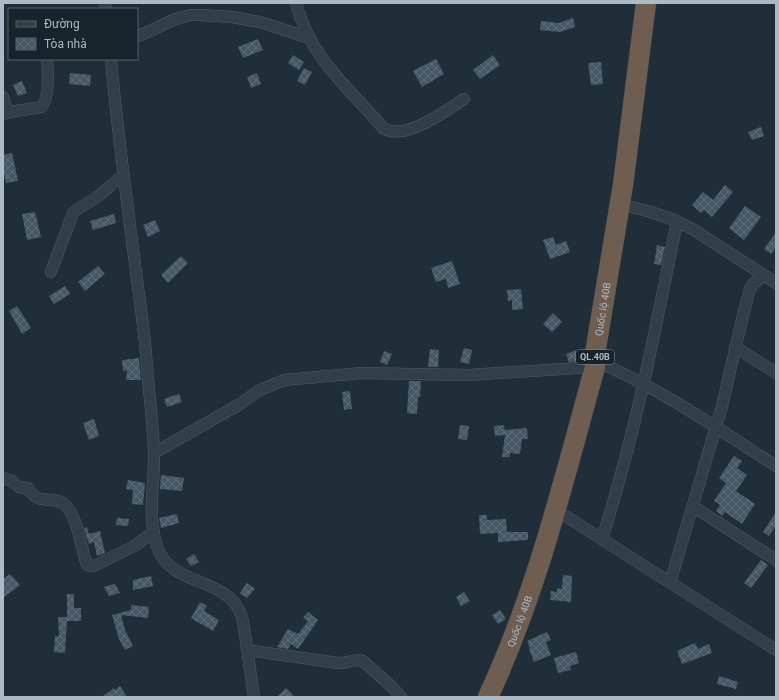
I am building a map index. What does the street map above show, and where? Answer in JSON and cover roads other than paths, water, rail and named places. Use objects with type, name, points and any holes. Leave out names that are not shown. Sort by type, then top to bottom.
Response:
[{"type":"highway","name":"Quốc lộ 40B","points":[[488,697],[525,608],[556,510],[594,364],[620,204],[646,3]]},
{"type":"street","points":[[296,3],[309,38],[323,61],[383,128],[387,130],[400,131],[416,127],[439,116],[464,99]]},
{"type":"street","points":[[138,36],[173,20],[202,14],[254,21],[309,38]]},
{"type":"street","points":[[3,97],[5,114],[41,107],[44,104],[47,89],[47,60]]},
{"type":"street","points":[[111,60],[124,176],[146,346],[154,453],[151,513],[158,550],[169,566],[178,572],[210,586],[234,602],[240,610],[243,621],[254,697]]},
{"type":"street","points":[[51,272],[73,213],[124,176]]},
{"type":"street","points":[[620,204],[677,221],[694,230],[776,283]]},
{"type":"street","points":[[602,539],[614,502],[644,384],[677,221]]},
{"type":"street","points":[[670,583],[694,506],[722,406],[750,289],[754,283],[764,275]]},
{"type":"street","points":[[736,347],[776,373]]},
{"type":"street","points":[[154,453],[240,404],[258,391],[284,380],[362,373],[468,374],[594,364],[626,374],[644,384],[716,427],[776,466]]},
{"type":"street","points":[[3,478],[12,481],[19,487],[28,488],[30,493],[41,500],[55,501],[65,504],[75,523],[87,565],[96,565],[134,546],[154,532]]},
{"type":"street","points":[[694,506],[776,560]]},
{"type":"street","points":[[556,510],[776,650]]},
{"type":"street","points":[[247,650],[338,664],[343,664],[358,659],[392,687],[401,697]]}]
